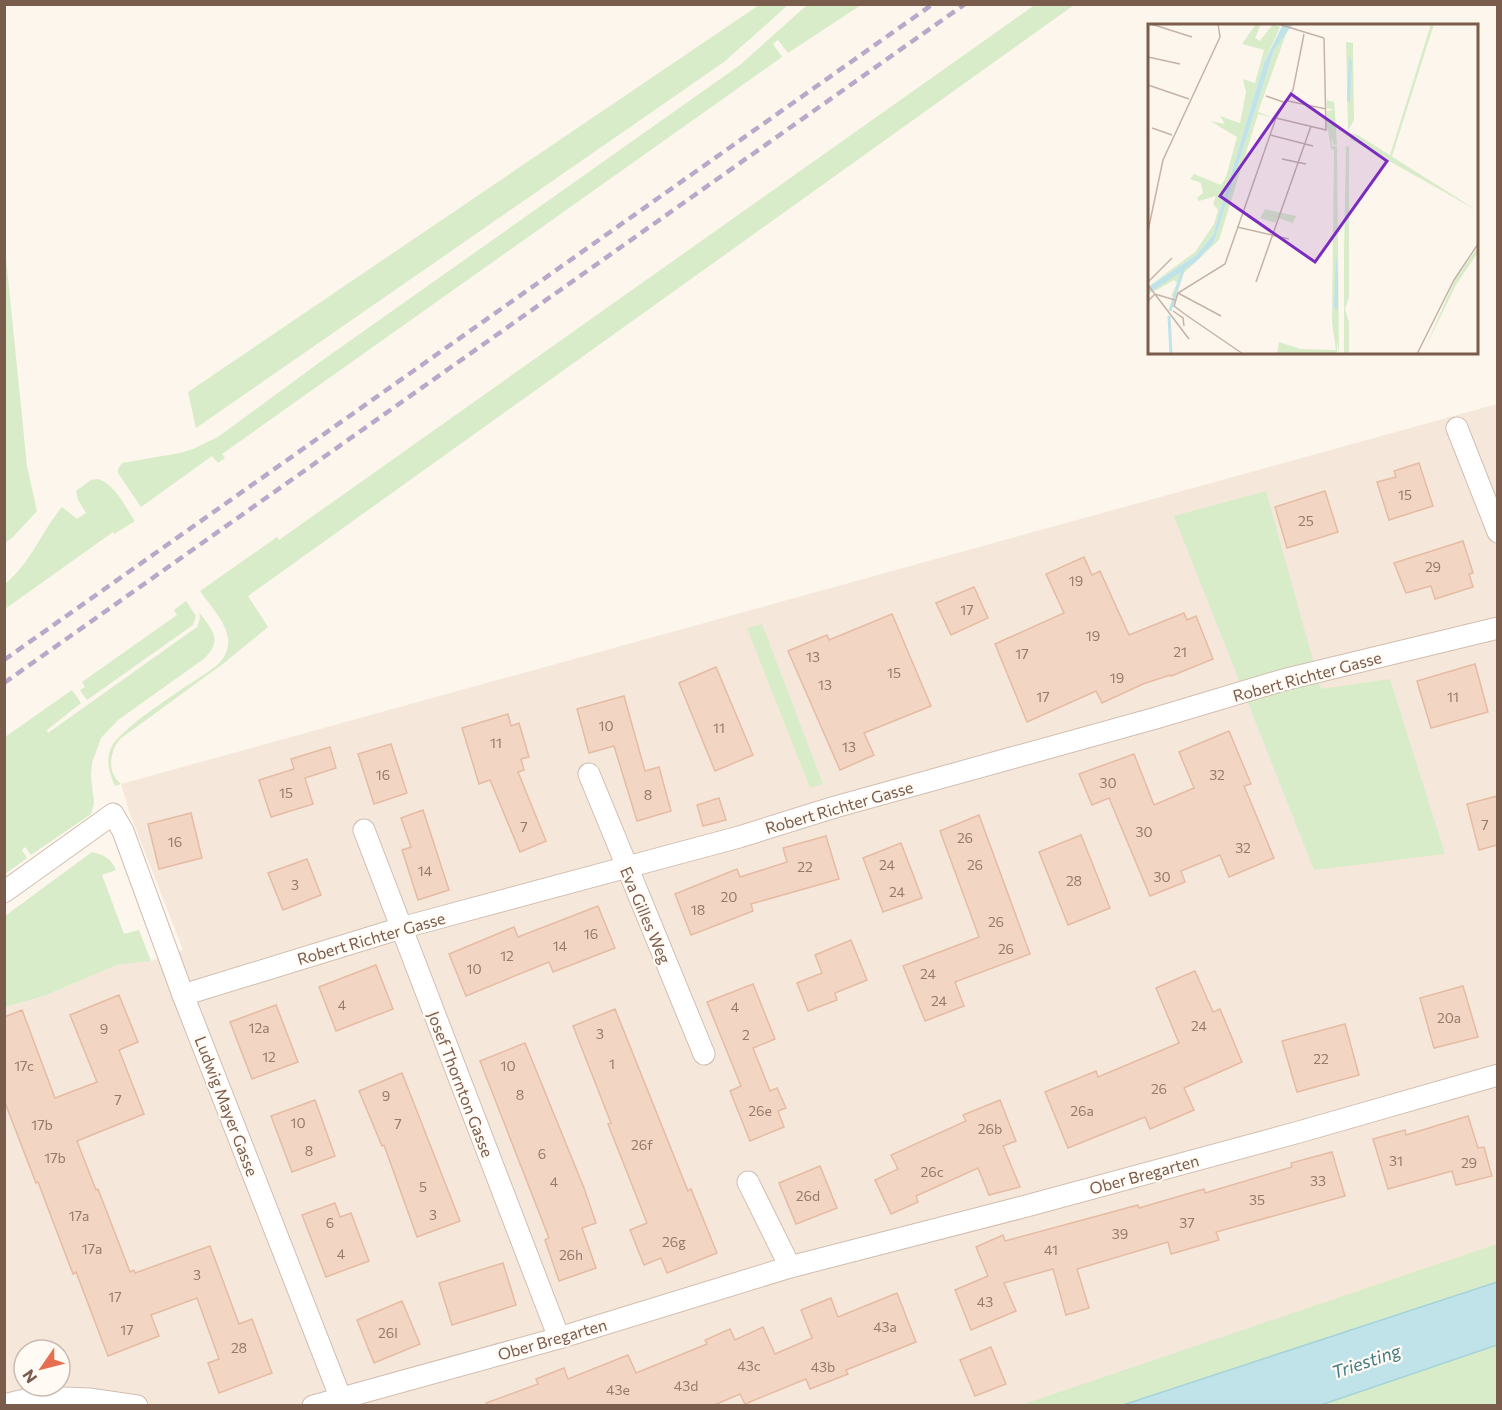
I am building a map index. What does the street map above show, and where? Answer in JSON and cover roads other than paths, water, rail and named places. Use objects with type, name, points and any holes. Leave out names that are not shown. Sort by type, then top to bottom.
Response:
[{"type":"street","points":[[1457,428],[1497,532]]},
{"type":"street","name":"Robert Richter Gasse","points":[[183,994],[401,928],[626,868],[1283,680],[1497,628]]},
{"type":"street","name":"Eva Gilles Weg","points":[[589,774],[704,1054]]},
{"type":"street","name":"Ludwig Mayer Gasse","points":[[4,892],[113,814],[123,831],[183,994],[341,1399]]},
{"type":"street","name":"Josef Thornton Gasse","points":[[364,830],[559,1338]]},
{"type":"street","name":"Ober Bregarten","points":[[313,1406],[559,1338],[790,1267],[1064,1196],[1497,1074]]},
{"type":"street","points":[[748,1182],[790,1267]]},
{"type":"street","points":[[4,1405],[37,1397],[89,1399],[137,1406]]},
{"type":"water","name":"Triesting","points":[[1497,1282],[1497,1345],[1321,1405],[1123,1405]]},
{"type":"railway","points":[[4,660],[933,4]]},
{"type":"railway","points":[[4,683],[965,4]]}]
